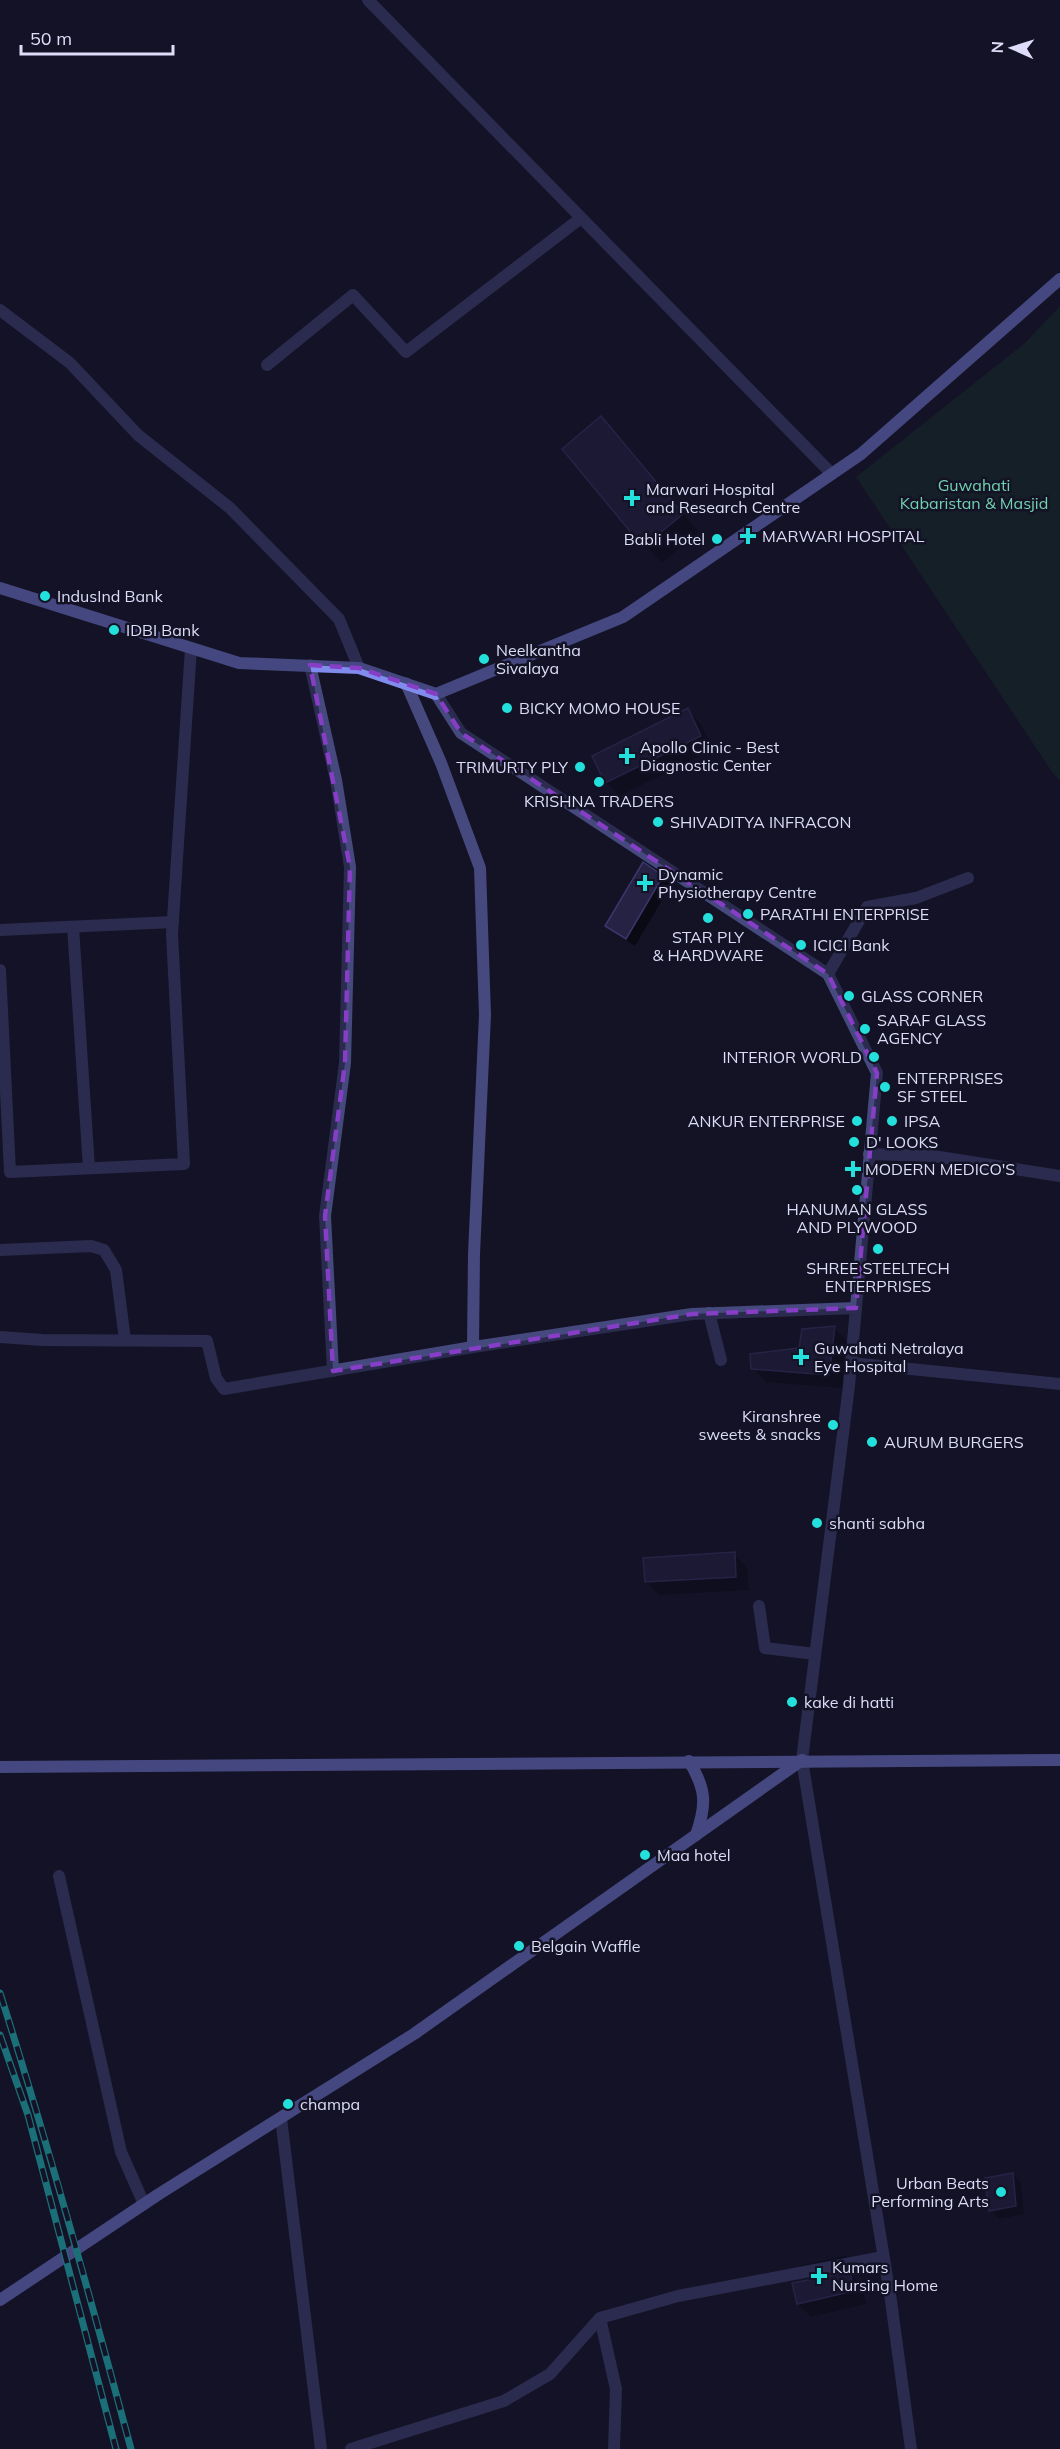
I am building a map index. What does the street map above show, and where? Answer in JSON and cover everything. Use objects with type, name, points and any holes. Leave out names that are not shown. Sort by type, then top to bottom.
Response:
[{"type":"street","points":[[368,0],[832,474]]},
{"type":"street","points":[[267,365],[353,295],[406,352],[581,218]]},
{"type":"street","points":[[436,694],[623,617],[861,454],[1060,279]]},
{"type":"street","points":[[0,310],[70,363],[138,435],[230,508],[339,619],[359,668]]},
{"type":"street","points":[[0,588],[239,663],[359,668],[436,694],[461,733],[828,974],[877,1073],[851,1363],[802,1760],[883,2257],[910,2449]]},
{"type":"street","points":[[0,970],[10,1172],[184,1164],[173,922],[190,648]]},
{"type":"street","points":[[310,665],[336,780],[350,867],[345,1063],[325,1216],[333,1371]]},
{"type":"street","points":[[406,684],[441,763],[480,868],[485,1015],[474,1254],[473,1347]]},
{"type":"street","points":[[828,974],[867,907],[916,898],[968,878]]},
{"type":"street","points":[[0,930],[173,922]]},
{"type":"street","points":[[73,927],[89,1168]]},
{"type":"street","points":[[869,1154],[933,1156],[1060,1176]]},
{"type":"street","points":[[0,1250],[91,1246],[104,1250],[116,1270],[125,1340]]},
{"type":"street","points":[[0,1337],[42,1340],[207,1341],[216,1378],[224,1389],[473,1347],[692,1314],[855,1308]]},
{"type":"street","points":[[709,1313],[721,1360]]},
{"type":"street","points":[[851,1363],[1060,1384]]},
{"type":"street","points":[[759,1606],[765,1648],[815,1654]]},
{"type":"street","points":[[0,2300],[144,2204],[414,2034],[802,1760]]},
{"type":"street","points":[[0,1767],[1060,1760]]},
{"type":"street","points":[[689,1761],[701,1780],[705,1803],[696,1835]]},
{"type":"street","points":[[59,1876],[121,2152],[144,2204]]},
{"type":"street","points":[[281,2118],[321,2449]]},
{"type":"street","points":[[351,2449],[504,2401],[550,2374],[600,2318],[678,2296],[883,2257]]},
{"type":"street","points":[[600,2318],[616,2389],[614,2449]]},
{"type":"highlighted area","points":[[310,665],[359,668],[436,694],[461,733],[828,974],[877,1073],[856,1308],[692,1314],[333,1371],[325,1216],[345,1063],[350,867]]},
{"type":"green space","name":"Guwahati Kabaristan & Masjid","points":[[1060,306],[1060,781],[856,477],[1025,343]]},
{"type":"building","points":[[601,416],[683,514],[643,547],[562,449]]},
{"type":"building","points":[[688,708],[701,736],[605,783],[592,756]]},
{"type":"building","points":[[643,862],[663,876],[626,939],[605,926]]},
{"type":"building","points":[[835,1326],[829,1375],[751,1369],[750,1354],[799,1348],[802,1329]]},
{"type":"building","points":[[735,1552],[736,1577],[645,1582],[643,1558]]},
{"type":"building","name":"Urban Beats Performing Arts","points":[[1013,2173],[1016,2206],[989,2211],[985,2178]]},
{"type":"building","points":[[850,2272],[854,2291],[797,2304],[792,2283]]},
{"type":"railway","points":[[0,1993],[68,2220],[131,2449]]},
{"type":"railway","points":[[0,2035],[28,2115],[116,2449]]},
{"type":"place","name":"Marwari Hospital and Research Centre","points":[[632,498]]},
{"type":"place","name":"MARWARI HOSPITAL","points":[[748,536]]},
{"type":"place","name":"Babli Hotel","points":[[717,539]]},
{"type":"place","name":"IndusInd Bank","points":[[45,596]]},
{"type":"place","name":"IDBI Bank","points":[[114,630]]},
{"type":"place","name":"Neelkantha Sivalaya","points":[[484,659]]},
{"type":"place","name":"BICKY MOMO HOUSE","points":[[507,708]]},
{"type":"place","name":"Apollo Clinic - Best Diagnostic Center","points":[[627,756]]},
{"type":"place","name":"TRIMURTY PLY","points":[[580,767]]},
{"type":"place","name":"KRISHNA TRADERS","points":[[599,782]]},
{"type":"place","name":"SHIVADITYA INFRACON","points":[[658,822]]},
{"type":"place","name":"Dynamic Physiotherapy Centre","points":[[645,883]]},
{"type":"place","name":"PARATHI ENTERPRISE","points":[[748,914]]},
{"type":"place","name":"STAR PLY & HARDWARE","points":[[708,918]]},
{"type":"place","name":"ICICI Bank","points":[[801,945]]},
{"type":"place","name":"GLASS CORNER","points":[[849,996]]},
{"type":"place","name":"SARAF GLASS AGENCY","points":[[865,1029]]},
{"type":"place","name":"INTERIOR WORLD","points":[[874,1057]]},
{"type":"place","name":"ENTERPRISES SF STEEL","points":[[885,1087]]},
{"type":"place","name":"ANKUR ENTERPRISE","points":[[857,1121]]},
{"type":"place","name":"IPSA","points":[[892,1121]]},
{"type":"place","name":"D' LOOKS","points":[[854,1142]]},
{"type":"place","name":"MODERN MEDICO'S","points":[[853,1169]]},
{"type":"place","name":"HANUMAN GLASS AND PLYWOOD","points":[[857,1190]]},
{"type":"place","name":"SHREE STEELTECH ENTERPRISES","points":[[878,1249]]},
{"type":"place","name":"Guwahati Netralaya Eye Hospital","points":[[801,1357]]},
{"type":"place","name":"Kiranshree sweets & snacks","points":[[833,1425]]},
{"type":"place","name":"AURUM BURGERS","points":[[872,1442]]},
{"type":"place","name":"shanti sabha","points":[[817,1523]]},
{"type":"place","name":"kake di hatti","points":[[792,1702]]},
{"type":"place","name":"Maa hotel","points":[[645,1855]]},
{"type":"place","name":"Belgain Waffle","points":[[519,1946]]},
{"type":"place","name":"champa","points":[[288,2104]]},
{"type":"place","name":"Urban Beats Performing Arts","points":[[1001,2192]]},
{"type":"place","name":"Kumars Nursing Home","points":[[819,2276]]}]
